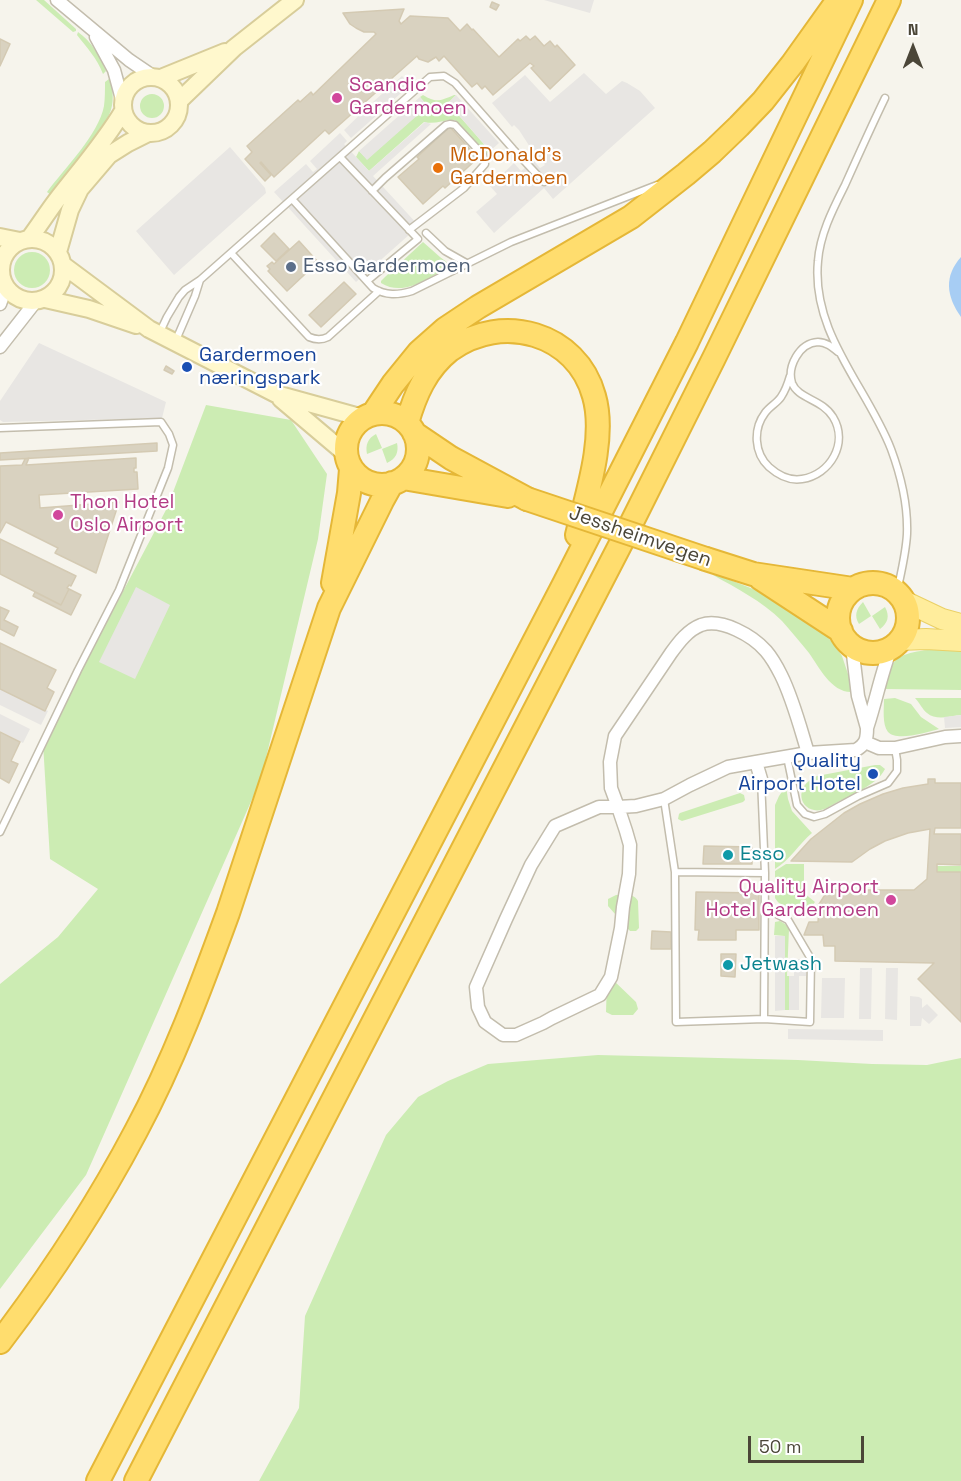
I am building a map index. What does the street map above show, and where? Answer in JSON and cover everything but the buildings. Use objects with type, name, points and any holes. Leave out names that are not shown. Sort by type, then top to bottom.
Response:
[{"type":"highway","points":[[329,608],[349,494],[349,461],[346,443],[355,425],[368,416],[419,352],[445,329],[478,307],[631,217],[686,174],[739,126],[763,100],[793,63],[838,0]]},
{"type":"highway","points":[[98,1481],[564,584],[687,342],[851,0]]},
{"type":"highway","points":[[136,1481],[621,545],[725,338],[889,0]]},
{"type":"highway","points":[[410,428],[416,396],[429,372],[449,351],[473,338],[504,331],[538,335],[556,344],[573,357],[592,390],[598,414],[598,432],[582,514],[564,584]]},
{"type":"highway","points":[[0,1342],[51,1273],[107,1183],[136,1131],[176,1046],[210,962],[329,608],[382,501],[398,481],[410,471],[415,462],[417,443],[410,428],[397,416],[385,413],[368,416]]},
{"type":"highway","name":"Jessheimvegen","points":[[410,428],[451,458],[527,499],[753,574],[853,589]]},
{"type":"highway","points":[[349,461],[359,477],[369,483],[381,485],[398,481]]},
{"type":"highway","name":"Jessheimvegen","points":[[398,481],[527,499]]},
{"type":"highway","name":"Jessheimvegen","points":[[753,574],[846,639]]},
{"type":"highway","points":[[875,583],[887,586],[901,597],[908,611],[908,621],[906,632],[896,644],[878,653],[864,652],[846,639],[838,620],[839,608],[853,589],[875,583]]},
{"type":"highway","points":[[144,1481],[162,1431]]},
{"type":"main road","points":[[901,597],[942,620],[961,624]]},
{"type":"main road","points":[[896,644],[926,639],[961,641]]},
{"type":"street","points":[[57,0],[93,30],[129,60],[173,87],[179,101],[179,110],[177,118],[165,130],[157,133],[140,131],[126,119],[114,70],[93,30]]},
{"type":"street","points":[[179,101],[234,48],[295,0]]},
{"type":"street","points":[[0,303],[3,259],[13,246],[25,240],[86,164],[114,126],[128,89],[133,83],[139,79],[157,78],[188,68],[234,48]]},
{"type":"street","points":[[60,259],[70,210],[80,189],[109,156],[148,133]]},
{"type":"street","points":[[0,237],[45,242],[52,246],[60,259],[63,273],[58,288],[41,300],[0,346]]},
{"type":"street","points":[[60,259],[154,332]]},
{"type":"street","points":[[3,279],[14,295],[24,300],[66,303],[89,309],[154,332],[276,394],[368,416]]},
{"type":"street","points":[[276,394],[349,461]]},
{"type":"street","points":[[808,753],[792,700],[781,675],[765,650],[751,638],[720,624],[700,625],[692,630],[680,640],[615,736],[609,762],[611,788],[618,807],[630,846],[629,874],[611,977],[600,995],[516,1035],[503,1035],[485,1022],[478,1007],[476,987],[531,865],[555,826],[599,807],[618,807],[636,806],[664,799],[728,767],[808,753],[856,750],[862,746],[867,736],[867,728],[846,639]]},
{"type":"street","points":[[867,728],[878,695],[882,672],[896,644]]},
{"type":"street","points":[[865,742],[879,748],[895,748],[945,737],[961,736]]},
{"type":"street","points":[[756,762],[761,779]]},
{"type":"lane","points":[[154,332],[185,290],[200,280],[434,76],[444,76],[455,83],[544,182]]},
{"type":"lane","points":[[885,98],[829,219],[819,252],[817,274],[820,300],[838,352],[880,424],[900,480],[906,506],[907,535],[901,597]]},
{"type":"lane","points":[[372,191],[446,125],[455,125],[483,156],[485,164],[464,188],[409,230]]},
{"type":"lane","points":[[340,157],[418,239],[368,281]]},
{"type":"lane","points":[[292,199],[368,281],[379,291],[395,295],[412,291],[530,234],[686,174]]},
{"type":"lane","points":[[426,233],[445,251],[468,264]]},
{"type":"lane","points":[[231,253],[313,339],[328,337],[379,291]]},
{"type":"lane","points":[[175,343],[200,280]]},
{"type":"lane","points":[[790,376],[796,390],[825,407],[835,419],[838,428],[839,441],[832,461],[819,473],[803,479],[786,477],[773,471],[766,464],[757,446],[760,421],[768,409],[781,398],[798,354],[815,342],[825,343],[838,352]]},
{"type":"lane","points":[[0,428],[161,422],[170,434],[173,445],[168,468],[119,590],[0,832]]},
{"type":"lane","points":[[787,756],[797,805],[805,814],[814,817],[825,814],[888,783],[897,771],[895,748]]},
{"type":"lane","points":[[761,779],[765,873],[765,1020]]},
{"type":"lane","points":[[664,799],[675,872],[676,1022],[765,1020],[810,1022],[811,959],[788,920],[765,908]]},
{"type":"lane","points":[[675,872],[765,873]]},
{"type":"green space","points":[[36,0],[44,0],[76,31],[73,32]]},
{"type":"green space","points":[[78,32],[98,54],[106,71],[103,74],[95,58],[77,35]]},
{"type":"green space","points":[[109,79],[113,92],[111,111],[83,157],[52,196],[47,192],[80,151],[101,117],[105,82]]},
{"type":"green space","points":[[147,94],[157,94],[164,101],[164,111],[157,118],[147,118],[140,111],[140,101]]},
{"type":"green space","points":[[423,95],[438,100],[456,95],[448,103],[490,151],[487,154],[455,120],[424,122],[369,171],[356,157],[359,151],[367,159],[427,106],[420,97]]},
{"type":"green space","points":[[423,242],[452,266],[408,287],[390,287],[381,283],[385,277]]},
{"type":"green space","points":[[32,252],[44,258],[50,270],[44,282],[32,288],[20,282],[14,270],[20,258]]},
{"type":"green space","points":[[206,405],[291,420],[327,474],[318,539],[261,779],[86,1175],[0,1289],[0,984],[58,937],[98,889],[50,859],[43,743],[167,508]]},
{"type":"green space","points":[[376,434],[382,448],[367,454],[368,442]]},
{"type":"green space","points":[[397,443],[396,455],[387,463],[382,449]]},
{"type":"green space","points":[[713,575],[771,596],[824,633],[842,656],[851,692],[837,688],[832,683],[782,621],[766,607]]},
{"type":"green space","points":[[863,602],[871,616],[859,624],[856,613]]},
{"type":"green space","points":[[885,607],[887,619],[880,629],[872,616]]},
{"type":"green space","points":[[942,648],[961,648],[961,690],[885,689],[891,667],[899,658]]},
{"type":"green space","points":[[895,698],[911,704],[921,717],[939,729],[905,736],[892,735],[886,729],[884,721],[884,699]]},
{"type":"green space","points":[[915,698],[961,698],[961,715],[935,717],[925,711]]},
{"type":"green space","points":[[880,765],[885,769],[875,781],[827,808],[812,809],[802,801],[803,788],[817,776]]},
{"type":"green space","points":[[786,786],[792,811],[812,833],[775,869],[775,805]]},
{"type":"green space","points":[[740,793],[744,795],[743,802],[682,821],[678,819],[680,813]]},
{"type":"green space","points":[[786,864],[804,864],[804,893],[815,902],[809,910],[785,907],[775,898],[775,871]]},
{"type":"green space","points":[[934,866],[961,866],[961,874],[934,874]]},
{"type":"green space","points":[[616,895],[631,896],[638,901],[639,928],[636,931],[630,931],[608,906],[608,899]]},
{"type":"green space","points":[[780,921],[789,929],[787,976],[789,976],[789,1010],[785,1010],[785,936],[774,935],[775,922]]},
{"type":"green space","points":[[612,979],[636,1002],[638,1009],[633,1015],[612,1015],[606,1012],[607,981]]},
{"type":"green space","points":[[598,1055],[927,1065],[961,1058],[961,1481],[259,1481],[299,1408],[305,1316],[386,1135],[418,1097],[488,1064]]},
{"type":"shaded area","points":[[544,0],[594,0],[590,13]]},
{"type":"shaded area","points":[[584,73],[606,94],[622,81],[627,83],[640,91],[655,108],[553,199],[544,188],[494,233],[476,212],[497,194],[490,186],[514,163],[521,171],[534,161],[540,168],[545,165],[519,130],[514,125],[512,127],[492,103],[525,75],[550,102]]},
{"type":"shaded area","points":[[402,76],[410,85],[381,111],[373,102]]},
{"type":"shaded area","points":[[456,95],[499,143],[490,151],[448,103]]},
{"type":"shaded area","points":[[420,97],[428,106],[367,160],[359,151]]},
{"type":"shaded area","points":[[369,106],[377,115],[351,138],[344,130]]},
{"type":"shaded area","points":[[425,122],[431,124],[373,176],[419,226],[356,282],[274,192],[306,164],[313,172],[317,169],[310,161],[340,133],[347,141],[344,144],[369,171]]},
{"type":"shaded area","points":[[230,147],[265,188],[266,193],[174,275],[136,231]]},
{"type":"shaded area","points":[[39,343],[166,402],[162,418],[3,422],[0,420],[0,401]]},
{"type":"shaded area","points":[[136,587],[170,605],[135,679],[99,662]]},
{"type":"shaded area","points":[[0,687],[48,711],[41,725],[0,705]]},
{"type":"shaded area","points":[[0,714],[30,729],[23,743],[0,731]]},
{"type":"shaded area","points":[[961,715],[961,727],[945,728],[944,717]]},
{"type":"shaded area","points":[[775,936],[785,936],[785,1010],[775,1011]]},
{"type":"shaded area","points":[[794,959],[806,959],[806,976],[799,976],[799,1010],[789,1010],[789,976],[794,976]]},
{"type":"shaded area","points":[[860,968],[872,968],[871,1019],[859,1019]]},
{"type":"shaded area","points":[[886,968],[898,968],[897,1020],[885,1019]]},
{"type":"shaded area","points":[[822,978],[845,978],[844,1018],[821,1018]]},
{"type":"shaded area","points":[[910,996],[922,999],[922,1008],[927,1004],[938,1015],[929,1024],[922,1018],[921,1026],[910,1026]]},
{"type":"shaded area","points":[[788,1029],[883,1030],[883,1041],[788,1039]]},
{"type":"water","points":[[961,257],[961,317],[952,301],[949,286],[952,271]]},
{"type":"place","name":"Scandic Gardermoen","points":[[337,98]]},
{"type":"place","name":"McDonald's Gardermoen","points":[[438,168]]},
{"type":"place","name":"Esso Gardermoen","points":[[291,267]]},
{"type":"place","name":"Gardermoen næringspark","points":[[187,367]]},
{"type":"place","name":"Thon Hotel Oslo Airport","points":[[58,515]]},
{"type":"place","name":"Quality Airport Hotel","points":[[873,774]]},
{"type":"place","name":"Esso","points":[[728,855]]},
{"type":"place","name":"Quality Airport Hotel Gardermoen","points":[[891,900]]},
{"type":"place","name":"Jetwash","points":[[728,965]]}]
